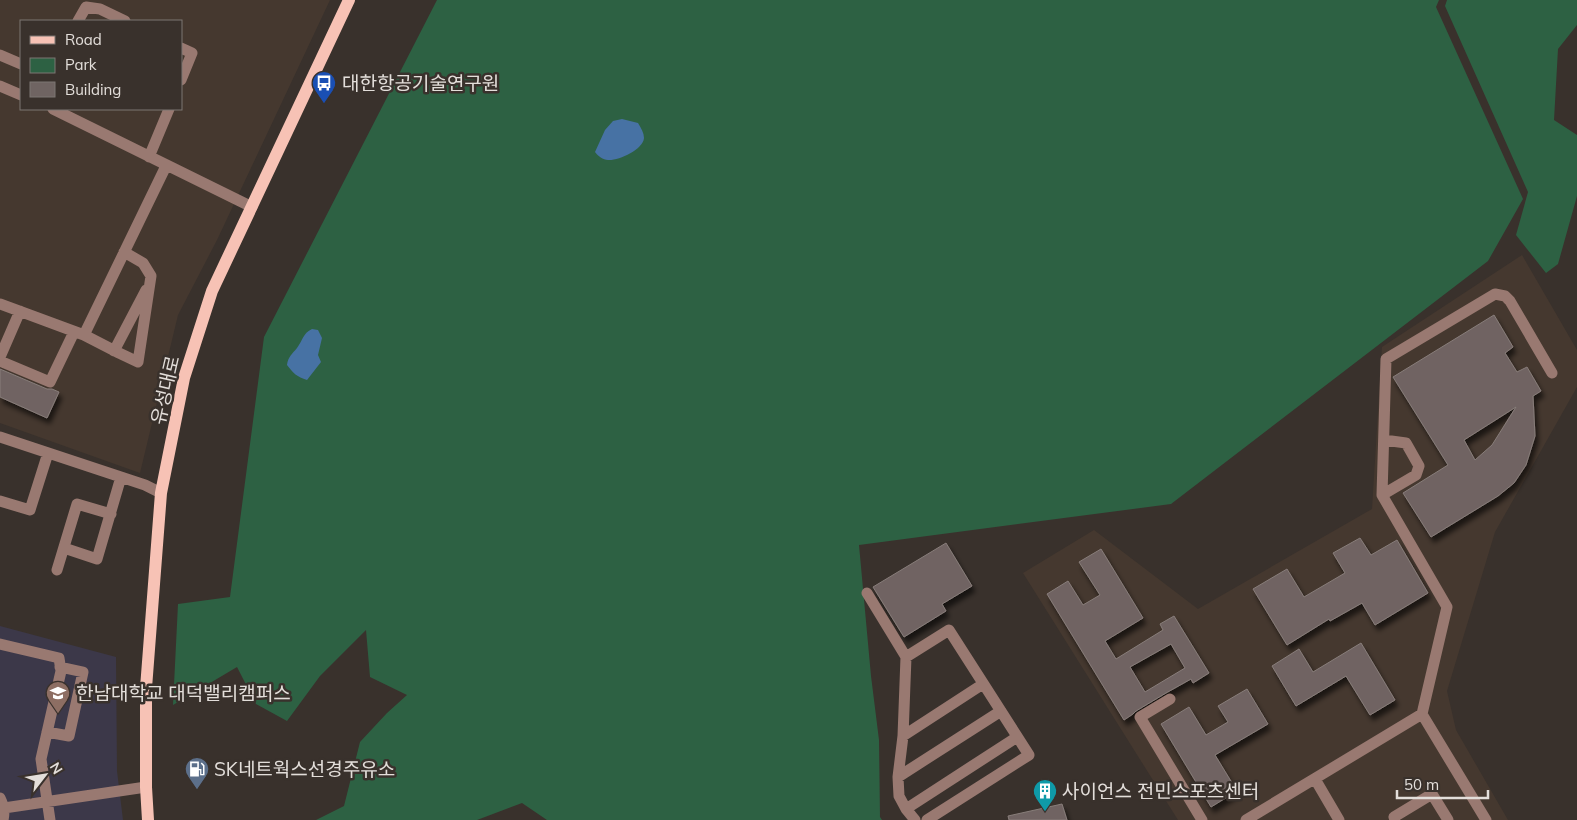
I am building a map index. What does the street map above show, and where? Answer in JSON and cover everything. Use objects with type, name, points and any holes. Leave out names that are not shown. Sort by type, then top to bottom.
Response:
[{"type":"main road","name":"유성대로","points":[[148,820],[146,688],[161,493],[184,378],[212,292],[349,0]]},
{"type":"street","points":[[79,20],[86,7],[100,9],[123,20]]},
{"type":"street","points":[[182,48],[192,53],[182,78]]},
{"type":"street","points":[[0,55],[20,64]]},
{"type":"street","points":[[0,86],[20,95]]},
{"type":"street","points":[[55,110],[252,208]]},
{"type":"street","points":[[149,157],[169,110]]},
{"type":"street","points":[[20,310],[0,359],[50,382],[124,252],[166,166]]},
{"type":"street","points":[[0,304],[79,334],[138,362],[151,276],[143,263],[124,252]]},
{"type":"street","points":[[114,351],[150,282]]},
{"type":"street","points":[[1486,820],[1422,714],[1447,607],[1382,495],[1386,359],[1495,294],[1505,296],[1510,301],[1552,373]]},
{"type":"street","points":[[0,437],[146,485],[161,493]]},
{"type":"street","points":[[1382,495],[1416,475],[1419,466],[1406,443],[1384,440]]},
{"type":"street","points":[[0,501],[30,510],[48,453]]},
{"type":"street","points":[[64,548],[98,559],[121,478]]},
{"type":"street","points":[[57,570],[77,504],[111,514]]},
{"type":"street","points":[[867,593],[906,657],[903,736],[898,777],[899,796],[915,820]]},
{"type":"street","points":[[906,657],[949,630],[1029,755],[927,820]]},
{"type":"street","points":[[0,644],[59,658],[61,671],[41,759],[50,820]]},
{"type":"street","points":[[47,732],[69,736],[83,672],[60,667]]},
{"type":"street","points":[[903,736],[983,684]]},
{"type":"street","points":[[1170,699],[1140,717],[1202,820]]},
{"type":"street","points":[[898,777],[1001,711]]},
{"type":"street","points":[[1246,820],[1422,714]]},
{"type":"street","points":[[906,809],[1017,737]]},
{"type":"street","points":[[1315,779],[1339,820]]},
{"type":"street","points":[[2,809],[146,787]]},
{"type":"street","points":[[1395,820],[1394,817],[1432,794],[1446,819]]},
{"type":"shaded area","points":[[0,0],[330,0],[217,240],[178,315],[140,473],[0,423]]},
{"type":"shaded area","points":[[1522,255],[1577,350],[1577,387],[1495,532],[1447,691],[1456,730],[1508,820],[1178,820],[1023,573],[1094,530],[1198,609],[1372,509],[1382,347]]},
{"type":"shaded area","name":"한남대학교 대덕밸리캠퍼스","points":[[0,626],[116,657],[117,771],[123,820],[0,820]]},
{"type":"green space","points":[[437,0],[1439,0],[1436,7],[1523,199],[1488,261],[1171,504],[859,545],[879,740],[880,817],[882,820],[547,820],[522,803],[477,820],[316,820],[344,806],[360,742],[407,695],[370,677],[366,630],[320,676],[287,721],[256,704],[237,667],[173,705],[178,604],[230,597],[264,337]]},
{"type":"green space","points":[[1447,0],[1577,0],[1577,25],[1558,49],[1554,120],[1577,135],[1577,196],[1558,264],[1546,273],[1516,235],[1528,192],[1445,6]]},
{"type":"water","points":[[622,119],[638,123],[643,134],[643,142],[624,157],[612,160],[602,159],[595,152],[605,130],[613,121]]},
{"type":"water","points":[[312,329],[318,330],[322,338],[318,355],[321,362],[307,380],[300,378],[287,365],[289,358],[305,335]]},
{"type":"building","points":[[1494,315],[1513,347],[1505,353],[1517,372],[1527,367],[1541,391],[1533,396],[1535,436],[1526,465],[1514,483],[1498,496],[1431,537],[1403,493],[1448,465],[1393,377]],"holes":[[[1516,407],[1492,445],[1475,460],[1464,440]]]},
{"type":"building","points":[[0,369],[47,389],[59,392],[47,418],[0,397]]},
{"type":"building","points":[[1360,538],[1371,555],[1397,540],[1428,593],[1375,625],[1362,603],[1330,621],[1329,619],[1287,645],[1253,589],[1287,569],[1304,597],[1345,573],[1333,553]]},
{"type":"building","points":[[946,543],[972,586],[942,604],[946,611],[904,637],[873,587]]},
{"type":"building","points":[[1101,549],[1143,618],[1105,641],[1116,659],[1163,630],[1160,624],[1174,616],[1209,673],[1193,683],[1191,679],[1124,720],[1047,594],[1068,581],[1083,605],[1100,595],[1079,562]],"holes":[[[1171,644],[1185,668],[1145,692],[1130,667]]]},
{"type":"building","points":[[1361,643],[1395,700],[1370,715],[1346,676],[1296,706],[1272,666],[1299,649],[1313,672]]},
{"type":"building","points":[[1247,689],[1268,724],[1215,755],[1237,791],[1211,807],[1161,724],[1189,707],[1206,735],[1228,722],[1218,706]]},
{"type":"building","name":"사이언스 전민스포츠센터","points":[[1062,804],[1067,820],[1009,820],[1008,816]]},
{"type":"place","name":"대한항공기술연구원","points":[[324,104]]},
{"type":"place","name":"한남대학교 대덕밸리캠퍼스","points":[[58,714]]},
{"type":"place","name":"SK네트웍스선경주유소","points":[[197,790]]},
{"type":"place","name":"사이언스 전민스포츠센터","points":[[1045,812]]}]
